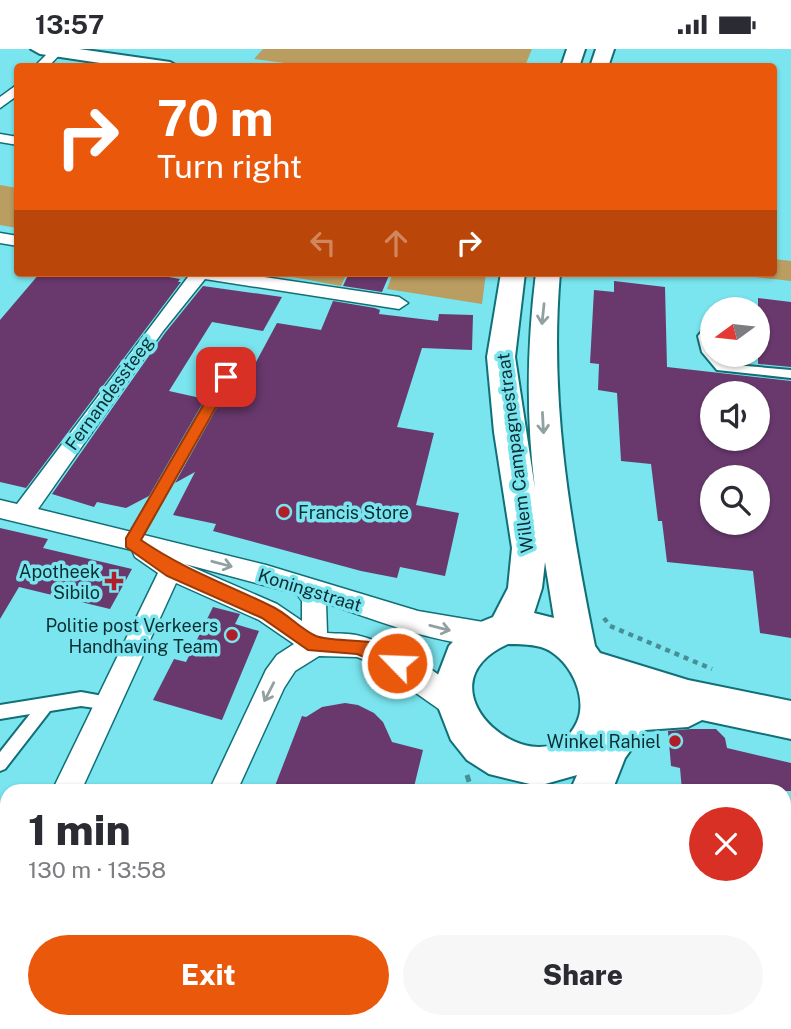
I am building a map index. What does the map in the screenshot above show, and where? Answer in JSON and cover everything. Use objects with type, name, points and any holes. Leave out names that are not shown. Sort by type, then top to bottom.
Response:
[{"type":"main road","points":[[49,50],[142,63]]},
{"type":"main road","name":"Willem Campagnestraat","points":[[498,631],[519,608],[525,588],[529,548],[509,432],[501,357],[512,277]]},
{"type":"main road","name":"Willem Campagnestraat","points":[[547,277],[541,318],[544,438],[555,529],[583,659]]},
{"type":"main road","points":[[583,659],[597,683],[600,702],[598,720],[577,773],[558,764],[519,766],[508,775],[472,738],[456,708],[453,687],[457,668],[467,651],[498,631],[541,630],[557,637],[583,659],[619,679],[716,689],[791,720]]},
{"type":"main road","points":[[594,784],[610,745],[638,718],[716,689]]},
{"type":"main road","points":[[598,720],[622,713],[658,709]]},
{"type":"street","points":[[0,104],[14,92]]},
{"type":"street","name":"Fernandessteeg","points":[[11,512],[198,277]]},
{"type":"street","points":[[227,277],[399,303]]},
{"type":"street","name":"Koningstraat","points":[[11,512],[132,542],[176,562],[268,612],[315,644]]},
{"type":"street","points":[[69,784],[176,562]]},
{"type":"street","name":"Koningstraat","points":[[176,562],[305,586],[439,628],[498,631]]},
{"type":"street","points":[[305,586],[314,599],[315,644]]},
{"type":"street","points":[[226,784],[275,680],[286,663],[315,644],[357,646],[381,653],[436,689],[456,708]]},
{"type":"lane","points":[[721,367],[791,375]]},
{"type":"lane","points":[[132,542],[226,377]]},
{"type":"lane","points":[[0,712],[81,699],[109,703]]},
{"type":"lane","points":[[0,764],[47,703]]},
{"type":"path","points":[[603,616],[610,626],[716,689]]},
{"type":"path","points":[[460,764],[469,784]]},
{"type":"shaded area","points":[[263,49],[532,49],[526,63],[284,63],[254,59]]},
{"type":"shaded area","points":[[0,185],[14,187],[14,227],[0,225]]},
{"type":"shaded area","points":[[777,259],[791,261],[791,281],[756,277],[777,277]]},
{"type":"shaded area","points":[[293,277],[345,277],[341,286]]},
{"type":"shaded area","points":[[392,277],[485,277],[482,304],[387,289]]},
{"type":"building","points":[[37,277],[169,277],[180,279],[178,282],[181,282],[26,488],[0,482],[0,320]]},
{"type":"building","points":[[347,277],[388,277],[382,292],[343,286]]},
{"type":"building","points":[[614,281],[665,287],[667,367],[791,381],[791,638],[760,633],[753,571],[667,562],[662,521],[658,521],[651,464],[621,461],[617,393],[598,390],[599,364],[590,363],[594,290],[614,292]]},
{"type":"building","points":[[203,286],[282,297],[263,331],[212,322],[169,391],[205,399],[149,496],[126,508],[97,502],[94,507],[52,494],[165,333]]},
{"type":"building","points":[[770,299],[791,302],[791,367],[770,365]]},
{"type":"building","points":[[333,301],[375,308],[380,310],[379,314],[438,321],[439,314],[473,315],[472,350],[422,348],[397,427],[434,433],[416,505],[459,513],[445,576],[400,567],[397,578],[361,571],[213,531],[216,524],[173,515],[195,472],[175,483],[220,402],[233,405],[277,323],[321,330]]},
{"type":"building","points":[[0,528],[48,539],[43,548],[132,569],[110,609],[19,587],[0,619]]},
{"type":"building","points":[[213,607],[240,614],[235,624],[259,631],[222,720],[153,700],[174,659],[186,662]]},
{"type":"building","points":[[345,703],[358,705],[374,713],[383,722],[392,742],[423,750],[415,784],[276,784],[302,716],[306,717],[322,707]]},
{"type":"building","points":[[716,729],[725,738],[727,748],[791,763],[791,784],[681,784],[680,768],[671,766],[668,731]]},
{"type":"place","name":"Francis Store","points":[[284,512]]},
{"type":"place","name":"Apotheek Sibilo","points":[[114,581]]},
{"type":"place","name":"Politie post Verkeers Handhaving Team","points":[[232,635]]},
{"type":"place","name":"Winkel Rahiel","points":[[675,741]]},
{"type":"route","points":[[226,377],[132,542],[173,571],[268,612],[315,644],[357,646],[381,653],[397,663]]}]
